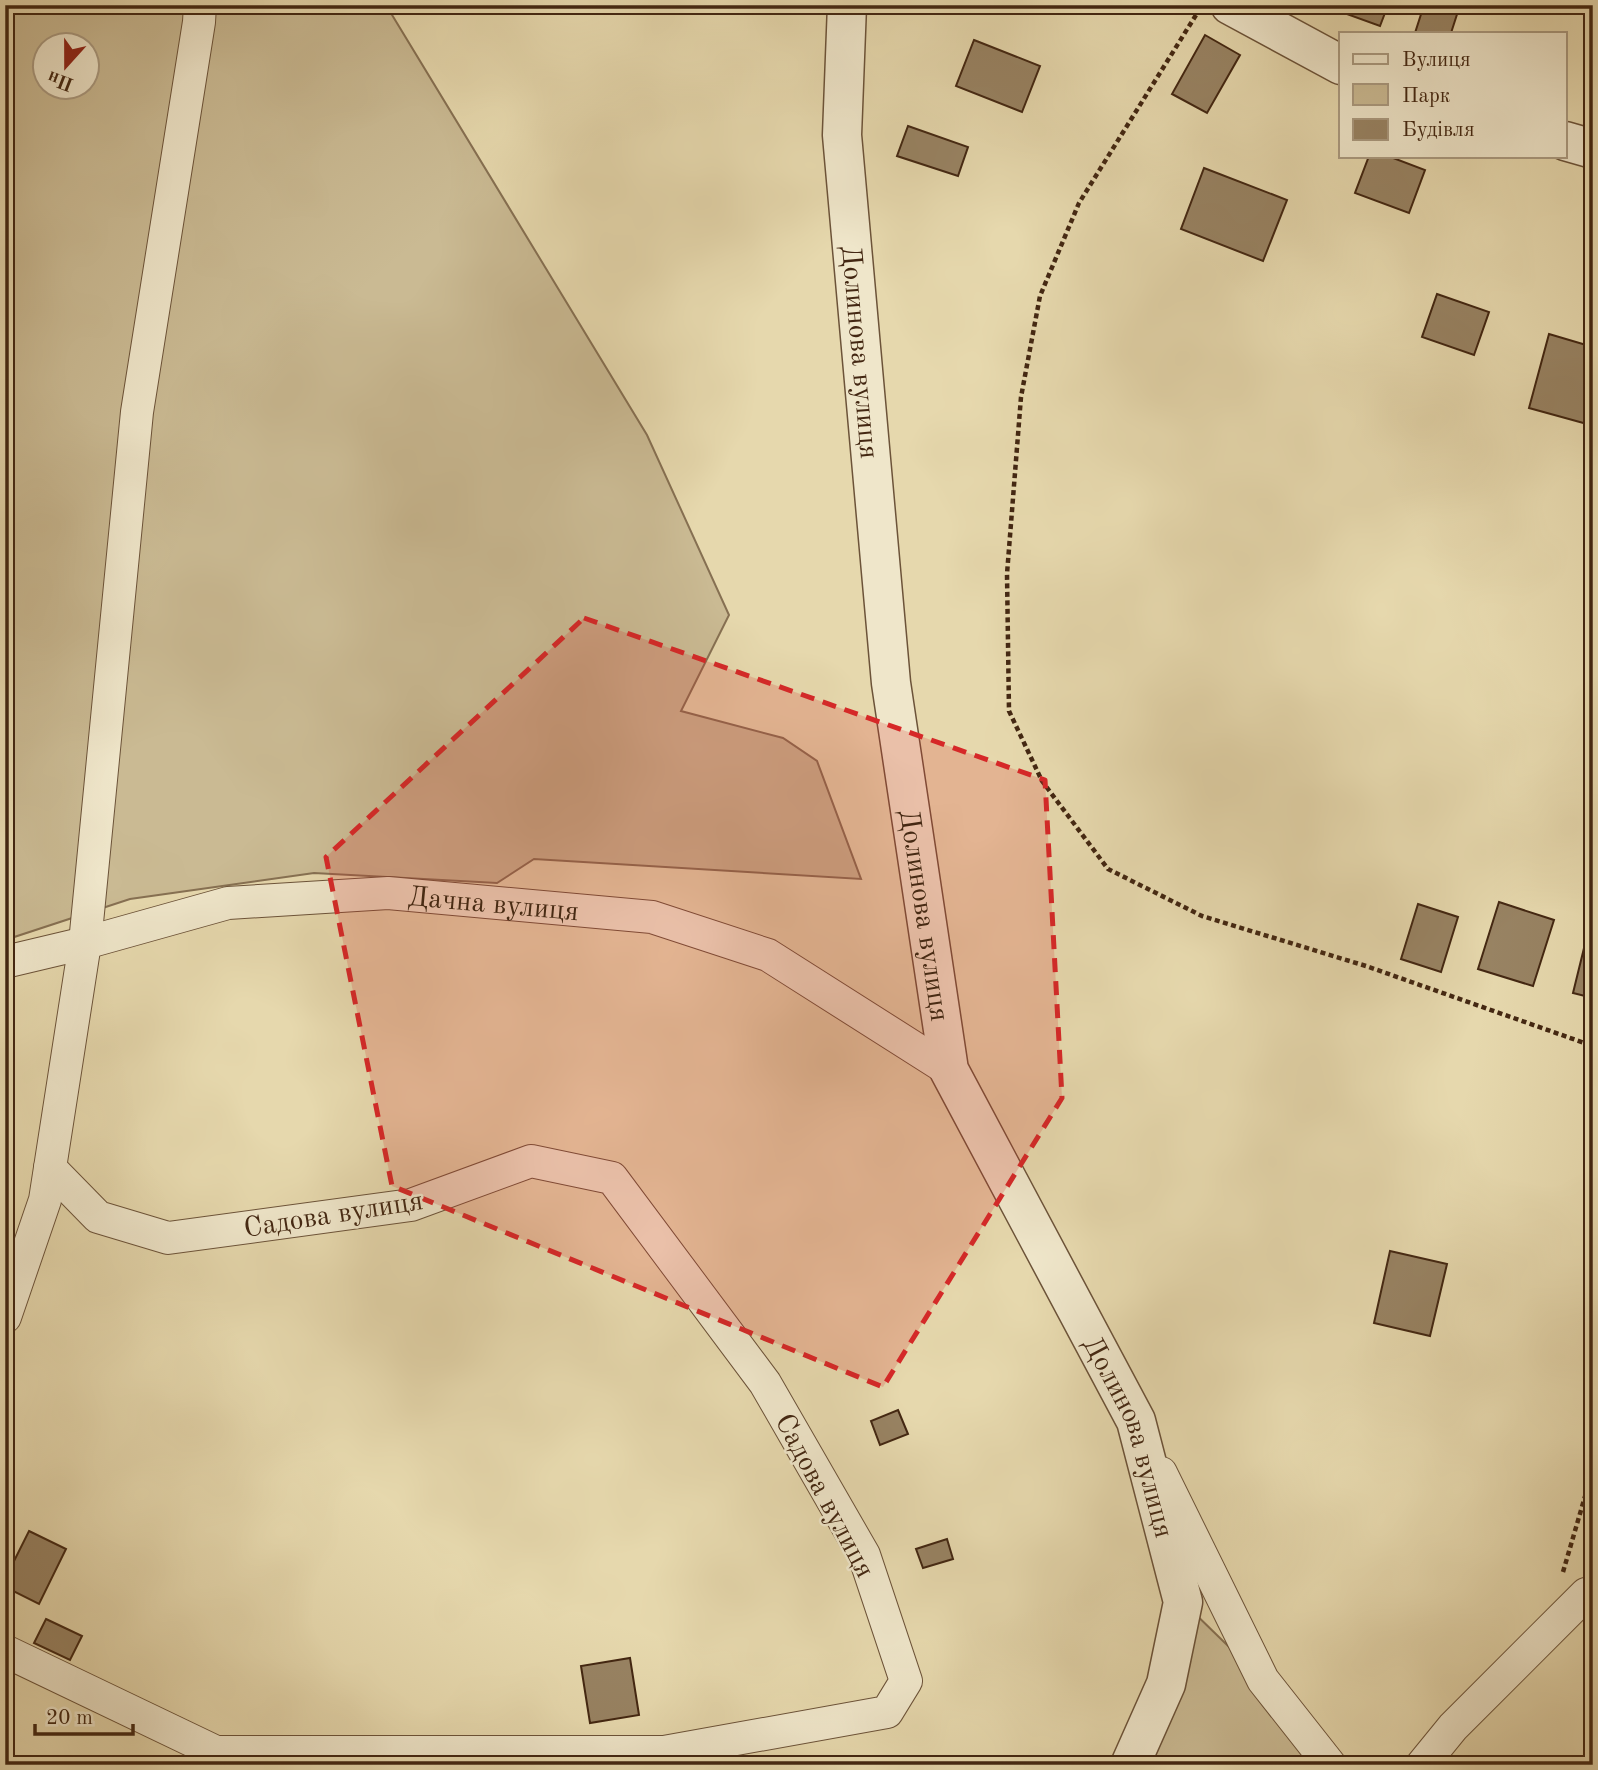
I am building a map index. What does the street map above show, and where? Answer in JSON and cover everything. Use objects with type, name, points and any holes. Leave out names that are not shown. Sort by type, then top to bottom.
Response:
[{"type":"street","points":[[5,1317],[45,1200],[85,943],[137,412],[200,22],[200,5]]},
{"type":"street","name":"Долинова вулиця","points":[[847,5],[842,135],[891,683],[949,1070],[1136,1421],[1183,1602],[1166,1684],[1130,1765]]},
{"type":"street","points":[[1230,5],[1339,64]]},
{"type":"street","points":[[1566,141],[1593,149]]},
{"type":"street","name":"Дачна вулиця","points":[[5,962],[228,903],[388,894],[652,917],[768,955],[949,1070]]},
{"type":"street","name":"Садова вулиця","points":[[5,1651],[216,1752],[663,1752],[887,1712],[906,1681],[864,1555],[772,1394],[612,1178],[531,1161],[411,1205],[168,1238],[98,1217],[50,1168]]},
{"type":"street","points":[[1136,1421],[1263,1680],[1330,1765]]},
{"type":"street","points":[[1422,1765],[1453,1727],[1589,1595]]},
{"type":"path","points":[[1202,5],[1079,203],[1040,296],[1021,397],[1007,574],[1010,711],[1042,781],[1108,869],[1202,916],[1366,965],[1593,1046]]},
{"type":"path","points":[[1589,1595],[1562,1575],[1593,1469]]},
{"type":"highlighted area","points":[[584,618],[1045,780],[1062,1098],[883,1387],[392,1186],[326,857]]},
{"type":"green space","points":[[5,5],[386,5],[647,435],[729,615],[681,711],[783,738],[817,761],[861,879],[534,859],[497,883],[314,873],[130,899],[5,940]]},
{"type":"green space","points":[[1183,1602],[1263,1680],[1330,1765],[1119,1765]]},
{"type":"building","points":[[1331,5],[1388,5],[1380,26],[1330,8]]},
{"type":"building","points":[[1424,5],[1460,5],[1451,32],[1415,32]]},
{"type":"building","points":[[1205,35],[1240,55],[1207,113],[1172,94]]},
{"type":"building","points":[[974,40],[1040,66],[1022,112],[956,86]]},
{"type":"building","points":[[908,126],[968,147],[958,176],[897,156]]},
{"type":"building","points":[[1368,158],[1393,158],[1425,170],[1409,213],[1355,193]]},
{"type":"building","points":[[1204,168],[1287,200],[1263,261],[1181,229]]},
{"type":"building","points":[[1437,294],[1489,312],[1474,355],[1422,337]]},
{"type":"building","points":[[1549,334],[1593,347],[1593,404],[1587,424],[1529,408]]},
{"type":"building","points":[[1499,902],[1554,920],[1533,986],[1478,969]]},
{"type":"building","points":[[1418,904],[1458,917],[1441,972],[1401,959]]},
{"type":"building","points":[[1585,944],[1593,946],[1593,998],[1573,993]]},
{"type":"building","points":[[1390,1251],[1447,1264],[1430,1336],[1374,1323]]},
{"type":"building","points":[[898,1410],[908,1434],[880,1445],[871,1421]]},
{"type":"building","points":[[29,1531],[66,1549],[39,1604],[5,1587],[5,1579]]},
{"type":"building","points":[[947,1539],[953,1559],[923,1568],[916,1549]]},
{"type":"building","points":[[46,1619],[82,1636],[70,1660],[34,1643]]},
{"type":"building","points":[[630,1658],[639,1715],[590,1723],[581,1666]]}]
